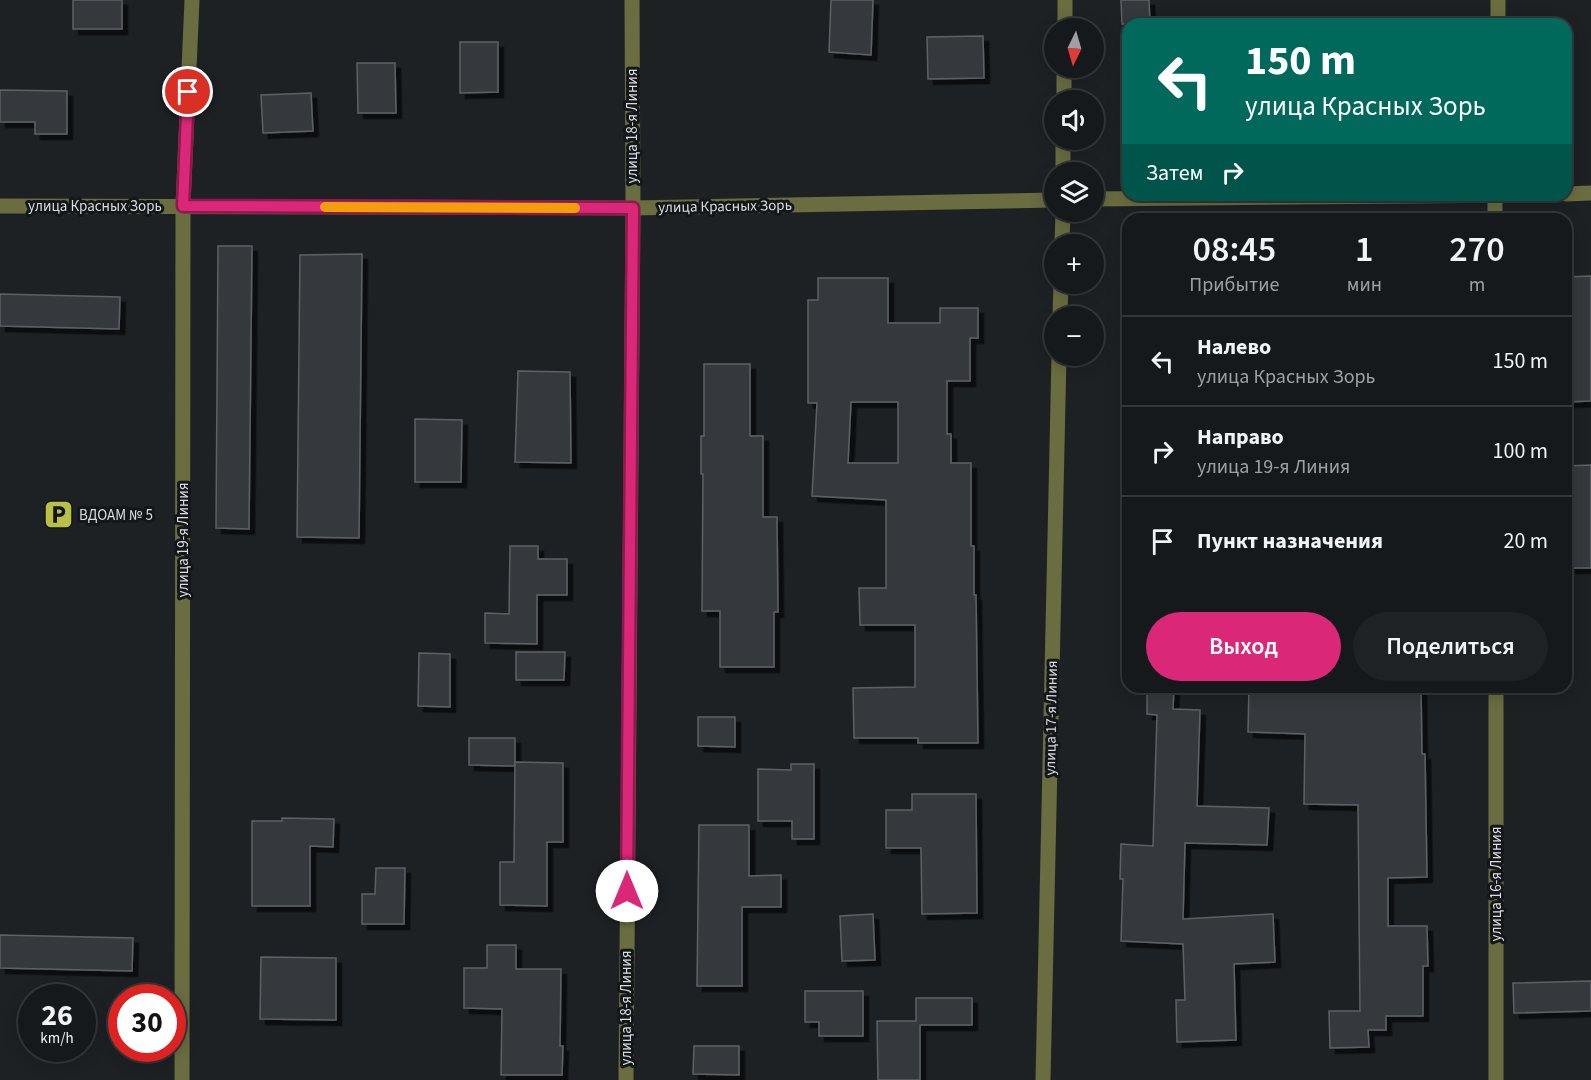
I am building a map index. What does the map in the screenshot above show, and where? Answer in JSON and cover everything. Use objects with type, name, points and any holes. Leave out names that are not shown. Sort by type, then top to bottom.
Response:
[{"type":"street","name":"улица 19-я Линия","points":[[182,1080],[183,206],[192,0]]},
{"type":"street","name":"улица 18-я Линия","points":[[626,1080],[633,208],[632,0]]},
{"type":"street","points":[[1065,0],[1065,18]]},
{"type":"street","points":[[1498,0],[1498,18]]},
{"type":"street","points":[[1572,194],[1591,193]]},
{"type":"street","points":[[1104,199],[1122,199]]},
{"type":"street","name":"улица Красных Зорь","points":[[0,206],[633,208],[1044,200]]},
{"type":"street","name":"улица 17-я Линия","points":[[1043,1080],[1059,366]]},
{"type":"street","name":"улица 16-я Линия","points":[[1496,693],[1496,1080]]},
{"type":"building","points":[[73,0],[122,0],[122,29],[73,29]]},
{"type":"building","points":[[831,0],[873,0],[871,55],[829,52]]},
{"type":"building","points":[[1121,0],[1149,0],[1150,18],[1122,18],[1122,24]]},
{"type":"building","points":[[983,36],[984,78],[928,79],[927,37]]},
{"type":"building","points":[[460,42],[498,42],[498,92],[460,93]]},
{"type":"building","points":[[357,63],[395,63],[396,113],[358,113]]},
{"type":"building","points":[[0,90],[67,91],[67,134],[35,134],[35,122],[0,122]]},
{"type":"building","points":[[311,93],[313,131],[263,133],[261,95]]},
{"type":"building","points":[[218,246],[252,246],[249,529],[216,528]]},
{"type":"building","points":[[362,254],[359,538],[297,537],[300,255]]},
{"type":"building","points":[[1591,276],[1591,401],[1572,402],[1572,277]]},
{"type":"building","points":[[818,278],[888,278],[888,323],[940,323],[940,308],[978,308],[978,338],[970,338],[970,381],[947,381],[947,434],[951,434],[951,463],[971,463],[971,546],[974,546],[974,595],[976,595],[978,743],[918,743],[918,738],[854,738],[853,688],[915,687],[915,625],[860,625],[859,588],[886,588],[886,500],[812,496],[817,403],[808,403],[808,300],[818,300]],"holes":[[[851,402],[898,402],[898,463],[848,463]]]},
{"type":"building","points":[[0,294],[120,297],[119,329],[0,326]]},
{"type":"building","points":[[704,364],[750,364],[750,436],[763,436],[763,517],[777,517],[778,612],[774,612],[774,667],[720,667],[720,611],[702,611],[701,436],[704,436]]},
{"type":"building","points":[[518,371],[570,372],[571,463],[515,462]]},
{"type":"building","points":[[415,419],[462,420],[461,482],[415,482]]},
{"type":"building","points":[[1591,465],[1591,568],[1572,568],[1572,466]]},
{"type":"building","points":[[510,546],[538,546],[538,559],[567,559],[567,595],[537,595],[537,644],[485,643],[485,613],[509,614]]},
{"type":"building","points":[[516,652],[565,652],[564,680],[516,680]]},
{"type":"building","points":[[419,653],[450,654],[450,707],[418,706]]},
{"type":"building","points":[[1147,693],[1174,693],[1173,709],[1200,710],[1197,806],[1269,808],[1267,845],[1185,843],[1183,919],[1273,914],[1275,962],[1234,964],[1236,1040],[1177,1042],[1176,1000],[1185,1000],[1183,944],[1121,941],[1123,879],[1120,879],[1121,844],[1153,846],[1157,715],[1147,714]]},
{"type":"building","points":[[1249,693],[1421,693],[1422,754],[1425,754],[1427,877],[1388,878],[1388,926],[1427,926],[1428,966],[1423,966],[1423,1016],[1386,1016],[1386,1030],[1368,1030],[1369,1047],[1330,1048],[1329,1011],[1360,1011],[1358,805],[1304,804],[1305,734],[1248,732]]},
{"type":"building","points":[[698,717],[735,717],[735,747],[698,746]]},
{"type":"building","points":[[469,738],[515,738],[515,766],[469,765]]},
{"type":"building","points":[[515,762],[563,763],[563,842],[547,842],[547,906],[500,905],[500,862],[514,862]]},
{"type":"building","points":[[791,764],[814,764],[814,839],[792,839],[792,821],[758,821],[758,769],[791,770]]},
{"type":"building","points":[[912,794],[976,794],[977,913],[922,914],[921,848],[886,848],[886,810],[912,810]]},
{"type":"building","points":[[282,818],[334,819],[333,847],[310,846],[310,906],[252,906],[252,821],[282,821]]},
{"type":"building","points":[[699,825],[749,825],[749,876],[781,875],[781,907],[742,907],[742,986],[697,986]]},
{"type":"building","points":[[376,868],[405,868],[404,924],[362,924],[362,894],[375,894]]},
{"type":"building","points":[[873,914],[875,960],[842,961],[840,916]]},
{"type":"building","points":[[0,935],[133,938],[132,971],[0,968]]},
{"type":"building","points":[[487,945],[516,945],[516,969],[561,969],[562,1075],[501,1075],[502,1009],[464,1008],[464,968],[487,968]]},
{"type":"building","points":[[261,957],[336,958],[336,1020],[260,1019]]},
{"type":"building","points":[[1591,981],[1591,1011],[1514,1013],[1513,983]]},
{"type":"building","points":[[805,991],[863,991],[863,1036],[819,1036],[819,1022],[805,1022]]},
{"type":"building","points":[[916,998],[972,998],[972,1025],[920,1025],[920,1080],[878,1080],[877,1021],[916,1021]]},
{"type":"building","points":[[694,1046],[739,1046],[739,1075],[693,1074]]},
{"type":"slow traffic","points":[[325,207],[575,208]]},
{"type":"place","name":"ВДОАМ № 5","points":[[58,515]]},
{"type":"route","points":[[188,92],[183,206],[633,208],[627,891]]}]
